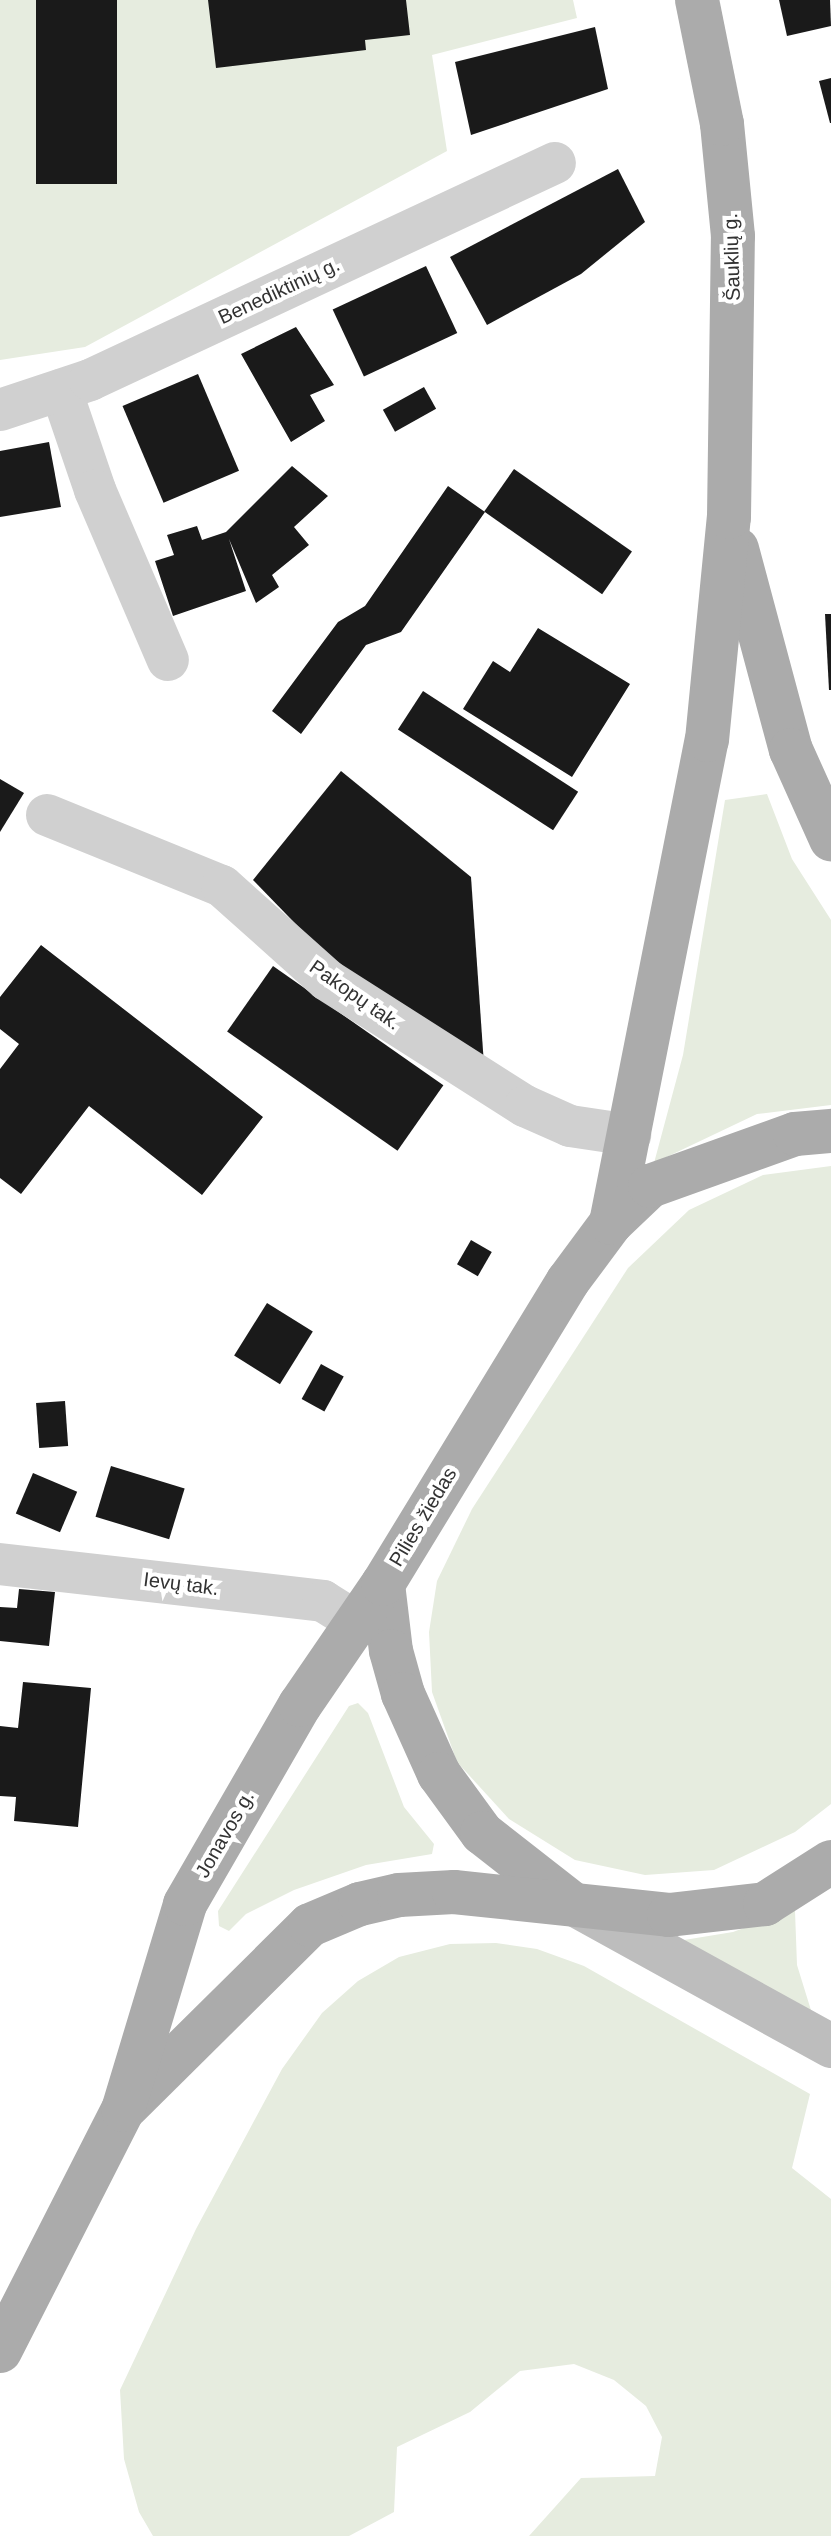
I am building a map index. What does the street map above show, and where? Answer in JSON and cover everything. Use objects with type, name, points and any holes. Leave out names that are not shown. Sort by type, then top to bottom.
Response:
[{"type":"main road","name":"Šauklių g.","points":[[611,1223],[707,740],[729,517],[733,236],[722,124],[697,0]]},
{"type":"main road","name":"Šauklių g.","points":[[729,517],[791,750],[829,831]]},
{"type":"main road","name":"Pilies žiedas","points":[[569,1901],[482,1833],[439,1774],[403,1694],[391,1651],[383,1584],[568,1281],[611,1223],[650,1186],[795,1134],[831,1131]]},
{"type":"main road","name":"Jonavos g.","points":[[0,2351],[123,2110],[185,1904],[300,1705],[383,1584]]},
{"type":"main road","points":[[569,1901],[669,1915],[765,1904],[831,1862]]},
{"type":"main road","name":"Jonavos g.","points":[[123,2110],[310,1925],[399,1895],[454,1892],[569,1901]]},
{"type":"main road","points":[[569,1901],[831,2046]]},
{"type":"street","name":"Benediktinių g.","points":[[0,410],[61,390],[555,163]]},
{"type":"street","points":[[61,390],[95,490],[168,660]]},
{"type":"street","name":"Pakopų tak.","points":[[47,815],[222,886],[327,980],[525,1106],[570,1126],[630,1135]]},
{"type":"street","name":"Ievų tak.","points":[[0,1564],[323,1601],[357,1622]]},
{"type":"shaded area","points":[[0,0],[573,0],[577,18],[432,55],[447,151],[85,347],[0,360]]},
{"type":"shaded area","points":[[767,794],[792,859],[831,920],[831,1105],[757,1114],[654,1163],[683,1055],[725,800]]},
{"type":"shaded area","points":[[831,1166],[831,1804],[795,1832],[714,1870],[645,1875],[575,1860],[509,1819],[457,1762],[432,1692],[429,1632],[437,1581],[472,1509],[628,1268],[689,1210],[763,1175]]},
{"type":"shaded area","points":[[358,1703],[368,1713],[404,1807],[434,1844],[432,1854],[366,1865],[294,1890],[246,1914],[229,1931],[219,1926],[218,1911],[349,1706]]},
{"type":"shaded area","points":[[795,1911],[797,1965],[814,2020],[682,1945],[684,1940],[733,1932]]},
{"type":"shaded area","points":[[496,1943],[537,1949],[584,1966],[810,2094],[792,2168],[831,2199],[831,2536],[529,2536],[581,2478],[655,2476],[662,2437],[646,2406],[614,2380],[574,2364],[520,2371],[470,2412],[397,2447],[394,2512],[349,2536],[153,2536],[139,2512],[124,2459],[120,2390],[196,2229],[282,2069],[322,2013],[358,1981],[399,1957],[450,1944]]},
{"type":"building","points":[[36,0],[117,0],[117,184],[36,184]]},
{"type":"building","points":[[208,0],[406,0],[410,35],[365,40],[366,50],[216,68]]},
{"type":"building","points":[[779,0],[830,0],[831,26],[787,36]]},
{"type":"building","points":[[595,27],[608,89],[471,135],[455,62]]},
{"type":"building","points":[[831,78],[831,123],[830,123],[819,81]]},
{"type":"building","points":[[618,169],[645,222],[581,274],[487,325],[450,257]]},
{"type":"building","points":[[426,266],[457,333],[364,377],[333,310]]},
{"type":"building","points":[[296,327],[334,385],[310,395],[325,421],[291,442],[241,354]]},
{"type":"building","points":[[198,374],[239,471],[164,503],[123,406]]},
{"type":"building","points":[[424,387],[436,409],[395,432],[383,410]]},
{"type":"building","points":[[49,442],[61,507],[0,517],[0,451]]},
{"type":"building","points":[[292,466],[328,496],[294,527],[309,545],[272,575],[279,587],[256,603],[229,539],[246,591],[173,616],[155,561],[174,555],[167,535],[197,526],[202,540],[226,532]]},
{"type":"building","points":[[514,469],[632,552],[602,594],[484,512]]},
{"type":"building","points":[[448,486],[485,512],[401,632],[366,645],[301,734],[272,711],[338,622],[365,606]]},
{"type":"building","points":[[825,614],[831,614],[831,690],[829,690]]},
{"type":"building","points":[[538,628],[630,684],[572,777],[463,709],[493,661],[510,672]]},
{"type":"building","points":[[423,691],[578,792],[553,830],[398,730]]},
{"type":"building","points":[[341,771],[471,877],[484,1065],[351,981],[253,880]]},
{"type":"building","points":[[0,779],[24,793],[0,832]]},
{"type":"building","points":[[41,945],[263,1117],[202,1195],[89,1106],[21,1194],[0,1178],[0,1069],[19,1044],[0,1029],[0,997]]},
{"type":"building","points":[[273,966],[443,1085],[397,1151],[227,1032]]},
{"type":"building","points":[[471,1240],[492,1252],[478,1276],[457,1264]]},
{"type":"building","points":[[267,1303],[313,1332],[280,1384],[234,1356]]},
{"type":"building","points":[[321,1364],[344,1377],[324,1412],[302,1399]]},
{"type":"building","points":[[65,1401],[68,1446],[39,1448],[36,1403]]},
{"type":"building","points":[[111,1466],[185,1489],[169,1539],[96,1517]]},
{"type":"building","points":[[33,1473],[77,1492],[60,1532],[16,1514]]},
{"type":"building","points":[[19,1589],[55,1592],[49,1646],[0,1641],[0,1607],[17,1608]]},
{"type":"building","points":[[23,1682],[91,1688],[78,1827],[14,1821],[16,1797],[0,1796],[0,1726],[18,1728]]}]
